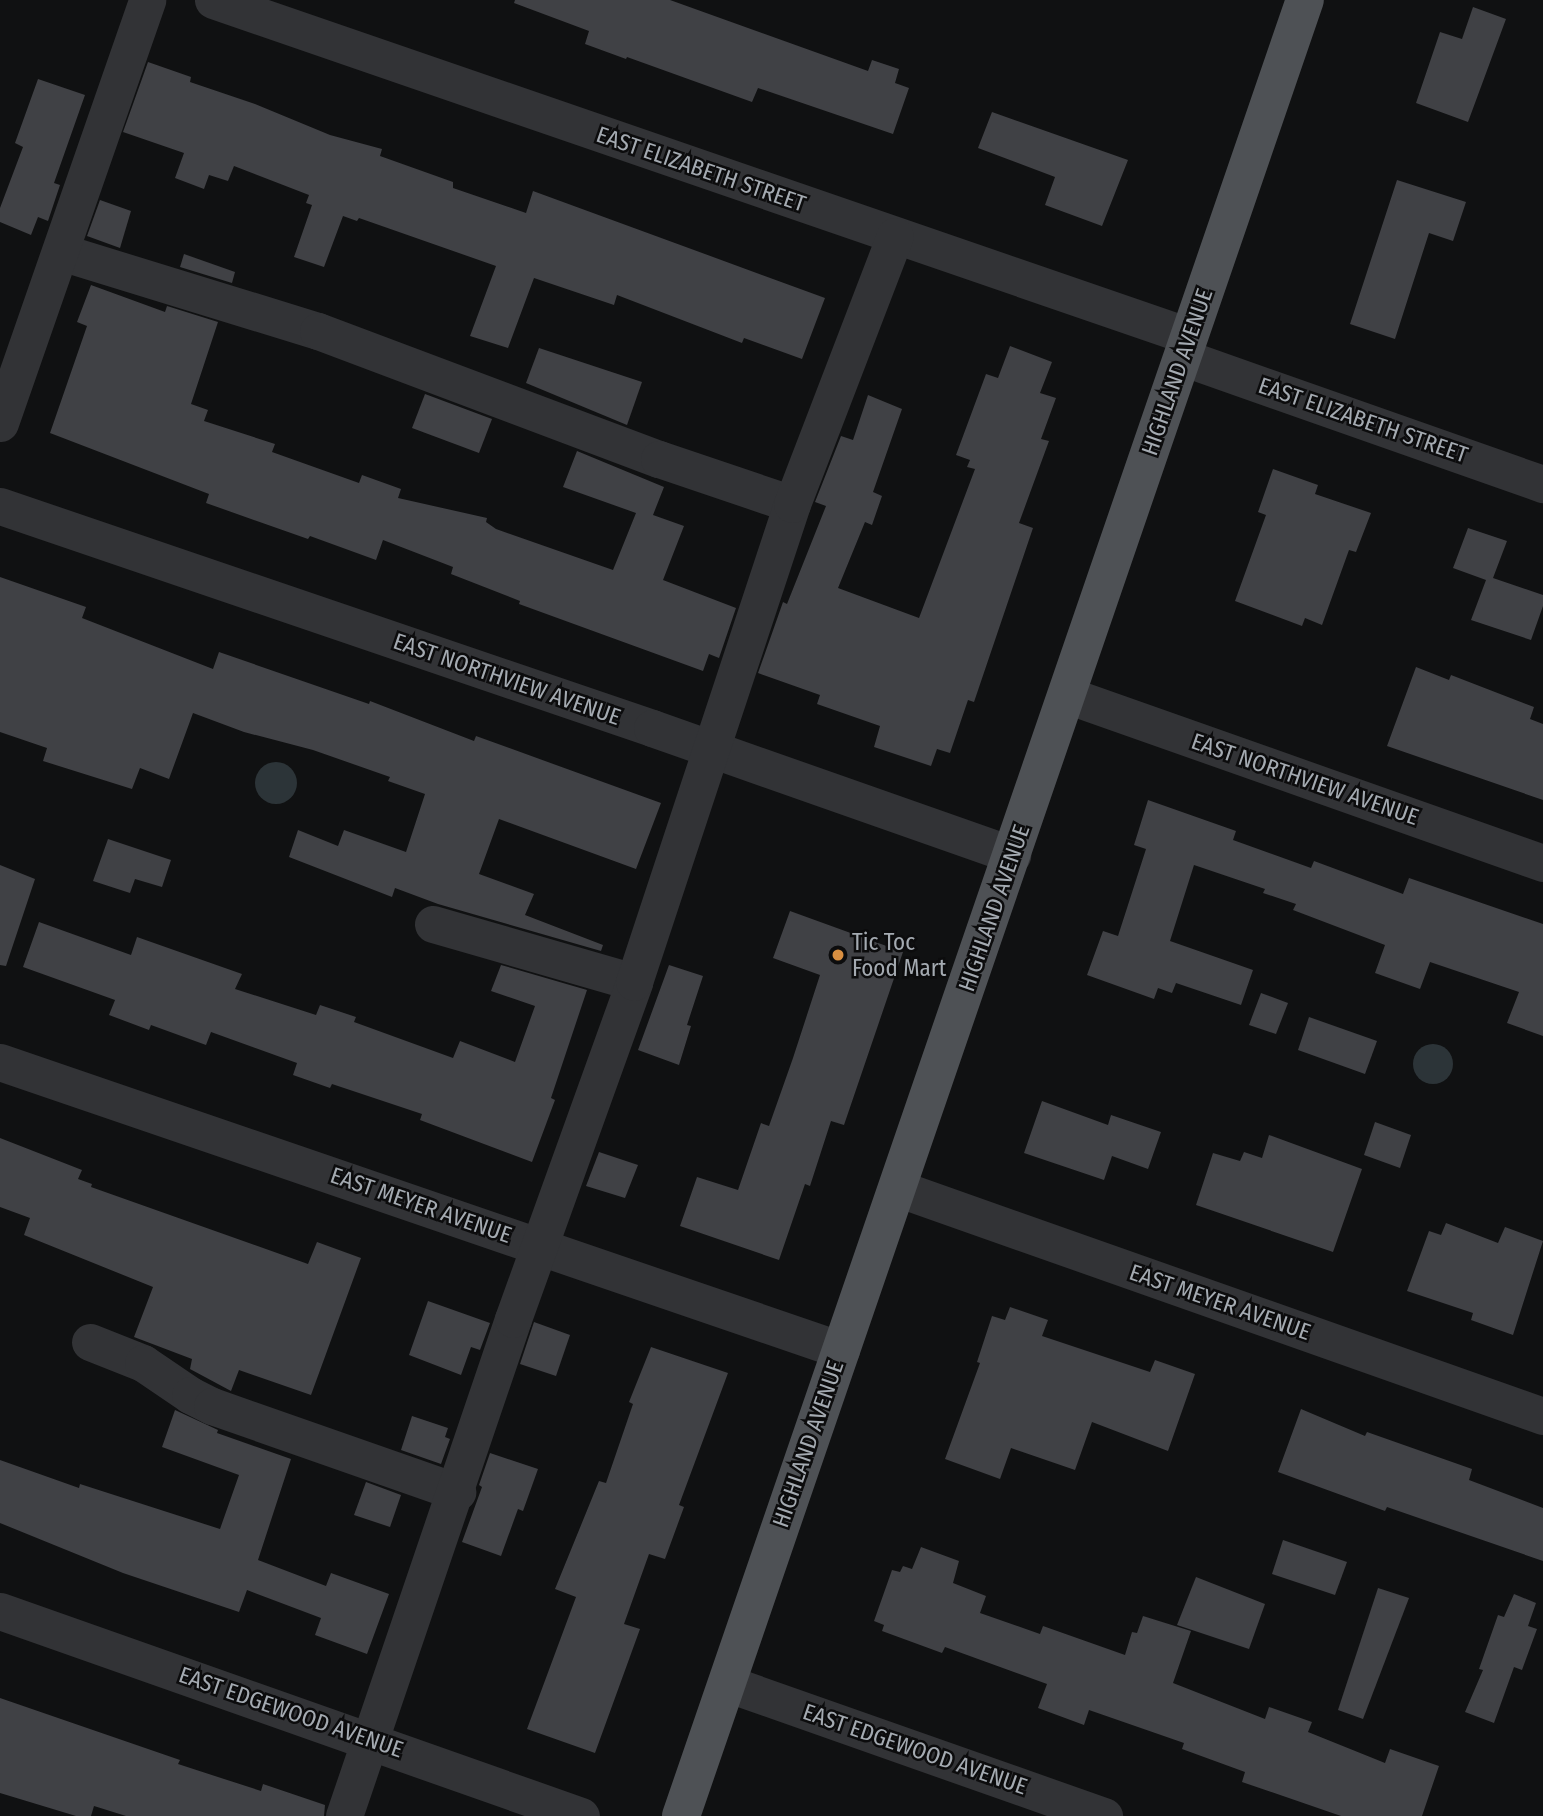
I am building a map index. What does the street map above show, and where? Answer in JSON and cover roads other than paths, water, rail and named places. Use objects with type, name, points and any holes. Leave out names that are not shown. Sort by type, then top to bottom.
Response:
[{"type":"main road","name":"HIGHLAND AVENUE","points":[[681,1816],[1305,0]]},
{"type":"street","points":[[0,423],[147,0]]},
{"type":"street","name":"EAST ELIZABETH STREET","points":[[213,0],[895,236],[1543,484]]},
{"type":"street","points":[[344,1816],[368,1739],[634,982],[792,504],[895,236]]},
{"type":"street","points":[[61,252],[318,331],[659,458],[792,504]]},
{"type":"street","name":"EAST NORTHVIEW AVENUE","points":[[0,506],[1012,855]]},
{"type":"street","name":"EAST NORTHVIEW AVENUE","points":[[1067,695],[1543,863]]},
{"type":"street","points":[[433,924],[634,982]]},
{"type":"street","name":"EAST MEYER AVENUE","points":[[0,1062],[841,1350]]},
{"type":"street","name":"EAST MEYER AVENUE","points":[[897,1188],[1543,1416]]},
{"type":"street","points":[[90,1342],[144,1363],[190,1395],[212,1406],[457,1492]]},
{"type":"street","name":"EAST EDGEWOOD AVENUE","points":[[0,1611],[581,1816]]},
{"type":"street","name":"EAST EDGEWOOD AVENUE","points":[[726,1683],[1104,1816]]},
{"type":"place","name":"Tic Toc Food Mart","points":[[838,955]]}]
